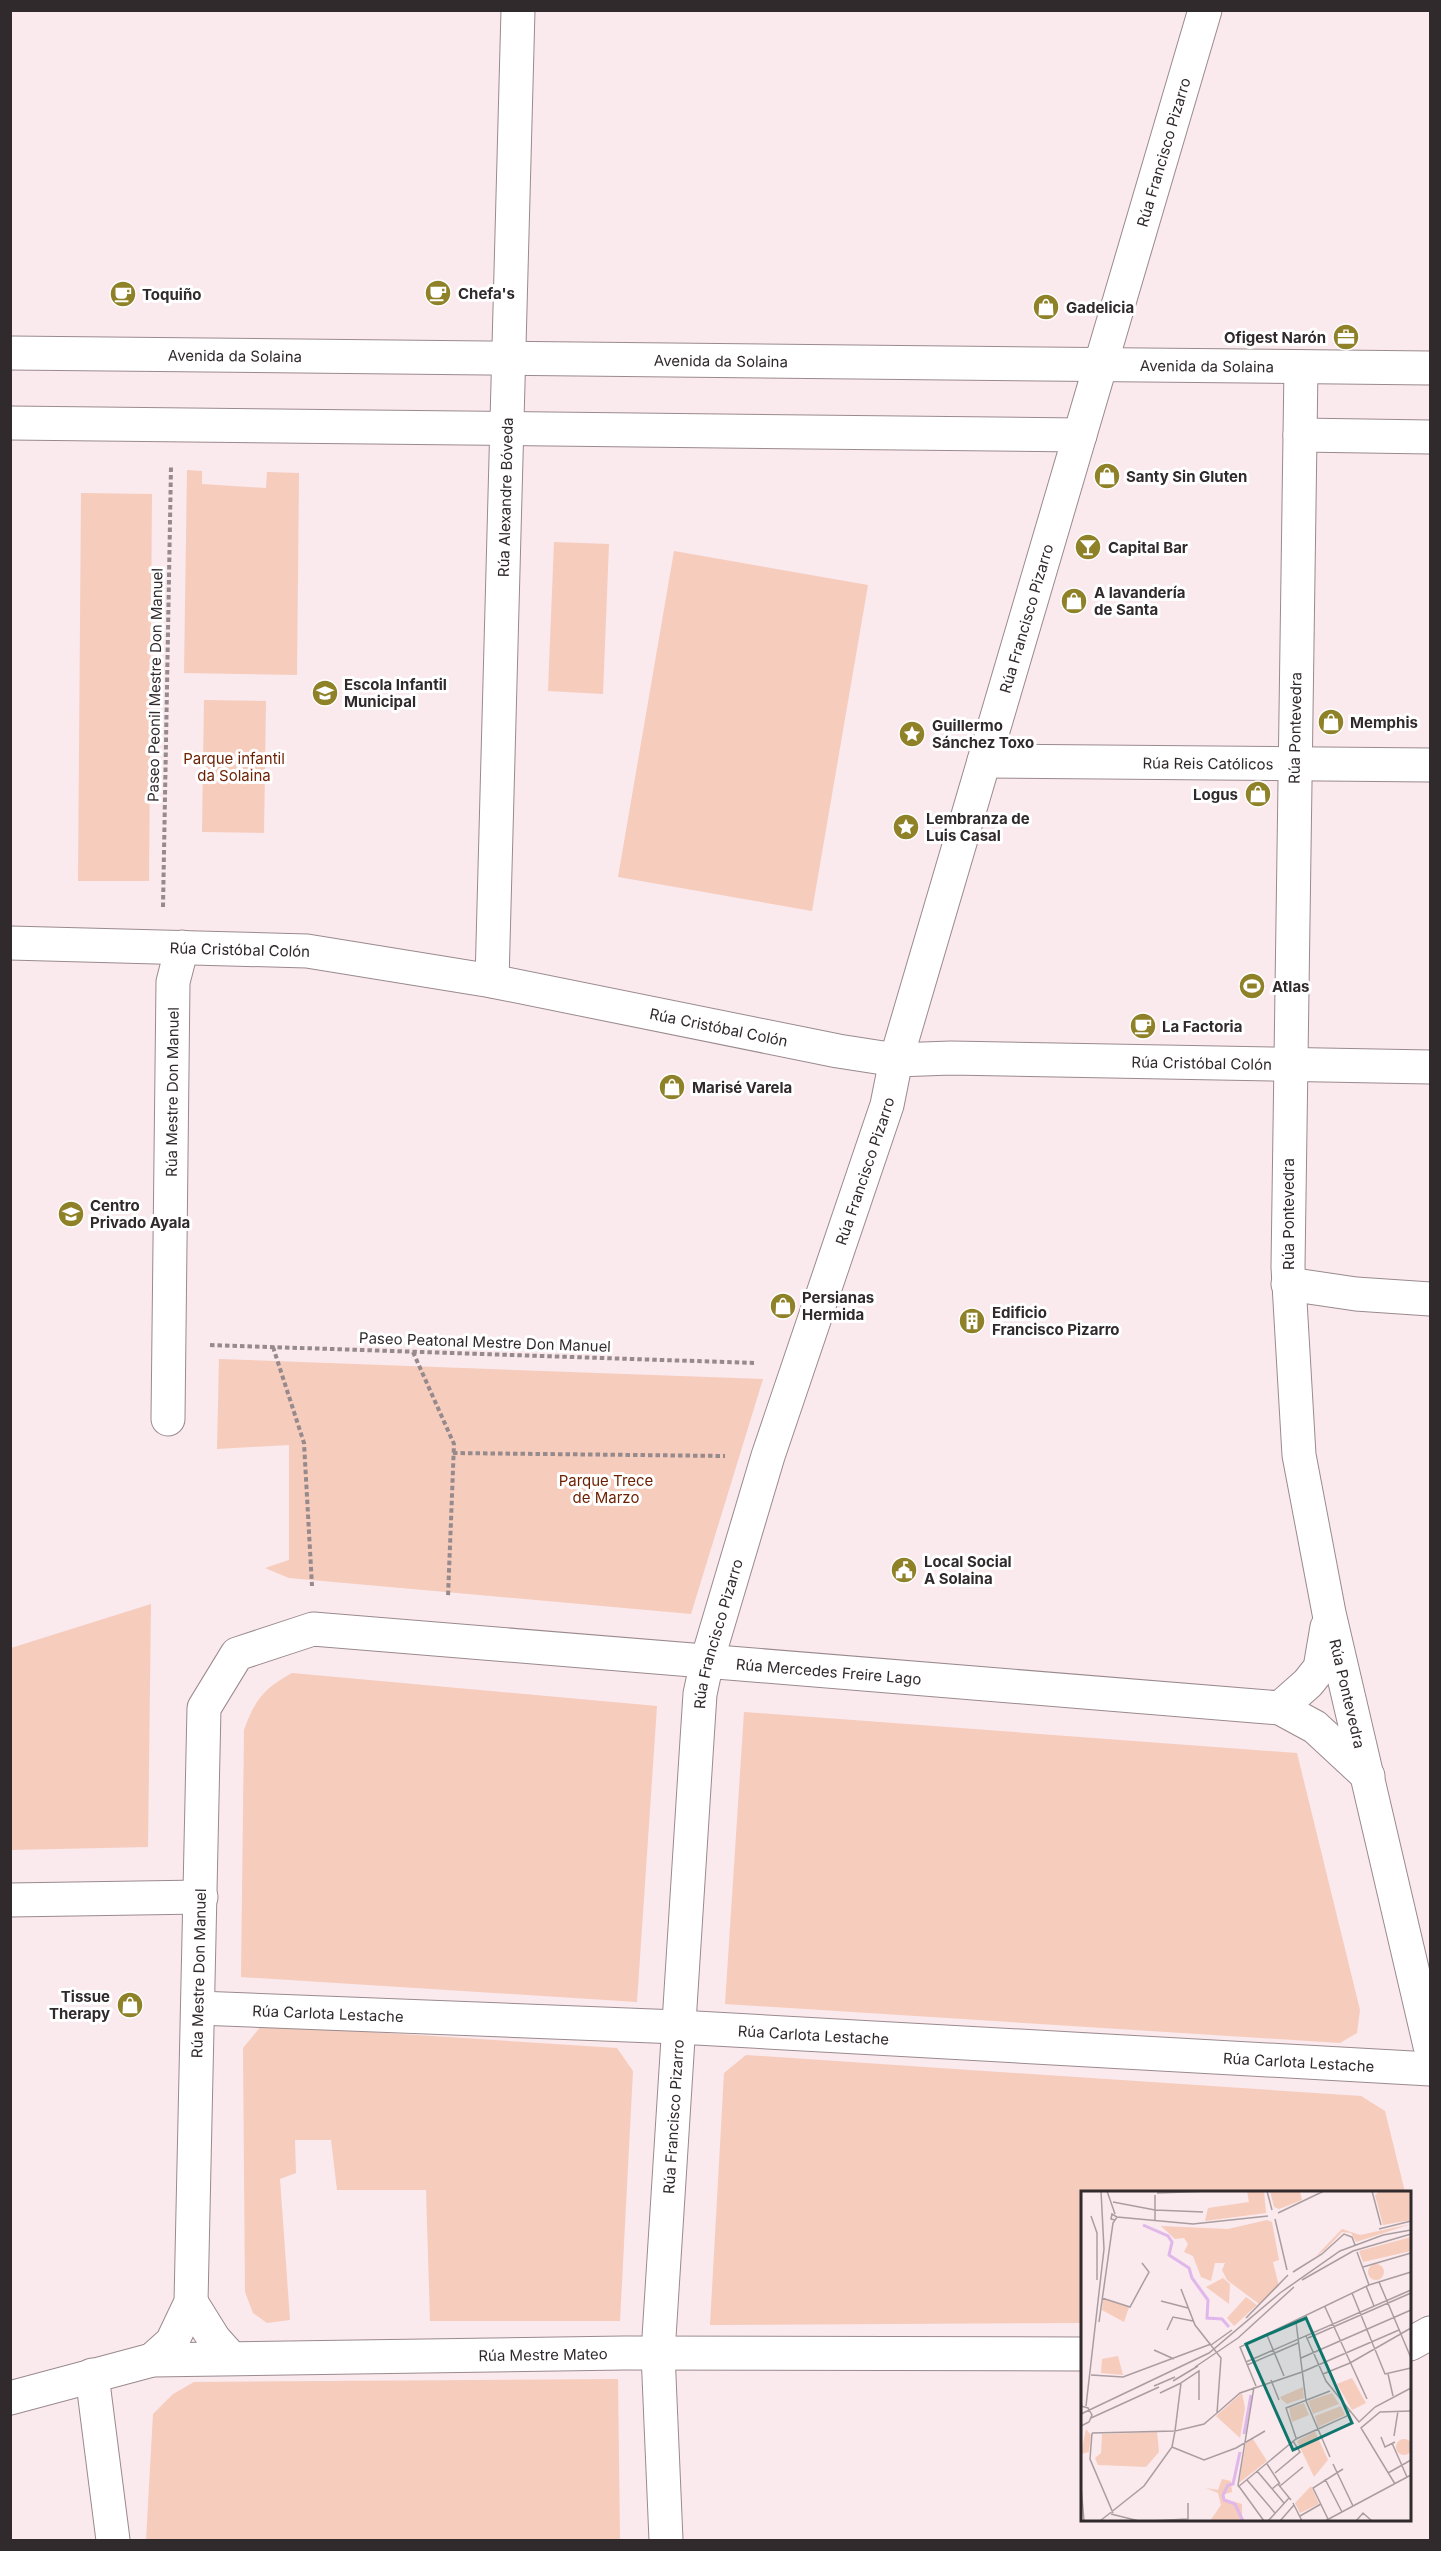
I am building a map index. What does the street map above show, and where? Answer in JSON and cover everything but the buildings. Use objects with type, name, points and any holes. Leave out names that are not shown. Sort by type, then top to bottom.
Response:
[{"type":"street","name":"Rúa Alexandre Bóveda","points":[[492,981],[518,10]]},
{"type":"street","name":"Rúa Francisco Pizarro","points":[[666,2541],[658,2353],[697,1740],[707,1661],[768,1456],[887,1105],[896,1060],[1205,10]]},
{"type":"street","name":"Avenida da Solaina","points":[[10,353],[1431,368]]},
{"type":"street","name":"Rúa Pontevedra","points":[[1301,367],[1289,1066],[1288,1284],[1299,1455],[1329,1613],[1431,2046]]},
{"type":"street","points":[[10,423],[1080,435]]},
{"type":"street","points":[[1300,435],[1431,437]]},
{"type":"street","name":"Rúa Reis Católicos","points":[[984,761],[1431,765]]},
{"type":"street","name":"Rúa Cristóbal Colón","points":[[10,943],[307,951],[492,981],[838,1051],[896,1060],[951,1058],[1431,1067]]},
{"type":"street","name":"Rúa Mestre Don Manuel","points":[[168,1419],[172,947]]},
{"type":"street","points":[[1288,1284],[1356,1294],[1431,1299]]},
{"type":"street","points":[[1329,1613],[1320,1668],[1308,1683],[1280,1707],[1315,1726],[1368,1776]]},
{"type":"street","name":"Rúa Mercedes Freire Lago","points":[[237,1654],[313,1629],[1280,1707]]},
{"type":"street","name":"Rúa Mestre Don Manuel","points":[[152,2360],[172,2342],[191,2302],[204,1708],[237,1654]]},
{"type":"street","points":[[10,1900],[201,1897]]},
{"type":"street","name":"Rúa Carlota Lestache","points":[[198,2008],[678,2026],[1431,2069]]},
{"type":"street","points":[[191,2302],[214,2339],[231,2358]]},
{"type":"street","points":[[1411,2343],[1431,2333]]},
{"type":"street","name":"Rúa Mestre Mateo","points":[[10,2398],[152,2360],[658,2353],[1081,2354]]},
{"type":"street","points":[[92,2375],[113,2541]]},
{"type":"path","name":"Paseo Peonil Mestre Don Manuel","points":[[172,424],[172,947]]},
{"type":"path","name":"Paseo Peatonal Mestre Don Manuel","points":[[169,1344],[800,1364]]},
{"type":"path","points":[[273,1347],[304,1443],[313,1629]]},
{"type":"path","points":[[413,1352],[454,1444],[452,1547],[445,1640]]},
{"type":"path","points":[[453,1453],[768,1456]]},
{"type":"green space","points":[[187,470],[202,471],[202,484],[266,488],[267,472],[299,473],[297,675],[184,673]]},
{"type":"green space","points":[[81,493],[152,494],[149,881],[78,881]]},
{"type":"green space","points":[[554,542],[609,544],[603,694],[548,691]]},
{"type":"green space","points":[[674,551],[868,585],[812,911],[618,877]]},
{"type":"green space","name":"Parque infantil da Solaina","points":[[204,700],[266,701],[264,833],[202,832]]},
{"type":"green space","name":"Parque Trece de Marzo","points":[[219,1359],[763,1379],[691,1614],[289,1578],[265,1568],[289,1560],[289,1445],[217,1449]]},
{"type":"green space","points":[[151,1604],[148,1847],[11,1850],[11,1648]]},
{"type":"green space","points":[[292,1673],[657,1706],[637,2002],[241,1977],[244,1730],[261,1696],[274,1684]]},
{"type":"green space","points":[[744,1712],[1297,1753],[1360,2010],[1357,2033],[1340,2043],[725,2004]]},
{"type":"green space","points":[[262,2025],[617,2048],[633,2071],[620,2321],[430,2321],[426,2190],[337,2190],[331,2140],[295,2140],[296,2173],[280,2179],[290,2320],[267,2323],[253,2313],[245,2292],[243,2048]]},
{"type":"green space","points":[[746,2055],[1361,2096],[1385,2111],[1405,2191],[1081,2191],[1081,2323],[710,2325],[724,2073]]},
{"type":"green space","points":[[618,2379],[620,2540],[146,2540],[153,2414],[173,2394],[194,2382]]},
{"type":"place","name":"Chefa's","points":[[438,293]]},
{"type":"place","name":"Toquiño","points":[[123,294]]},
{"type":"place","name":"Gadelicia","points":[[1046,307]]},
{"type":"place","name":"Ofigest Narón","points":[[1346,337]]},
{"type":"place","name":"Santy Sin Gluten","points":[[1107,476]]},
{"type":"place","name":"Capital Bar","points":[[1088,547]]},
{"type":"place","name":"A lavandería de Santa","points":[[1074,601]]},
{"type":"place","name":"Escola Infantil Municipal","points":[[325,693]]},
{"type":"place","name":"Memphis","points":[[1331,722]]},
{"type":"place","name":"Guillermo Sánchez Toxo","points":[[912,734]]},
{"type":"place","name":"Logus","points":[[1258,794]]},
{"type":"place","name":"Lembranza de Luis Casal","points":[[906,827]]},
{"type":"place","name":"Atlas","points":[[1252,986]]},
{"type":"place","name":"La Factoria","points":[[1143,1026]]},
{"type":"place","name":"Marisé Varela","points":[[672,1087]]},
{"type":"place","name":"Centro Privado Ayala","points":[[71,1214]]},
{"type":"place","name":"Persianas Hermida","points":[[783,1306]]},
{"type":"place","name":"Edificio Francisco Pizarro","points":[[972,1321]]},
{"type":"place","name":"Local Social A Solaina","points":[[904,1570]]},
{"type":"place","name":"Tissue Therapy","points":[[130,2005]]}]
